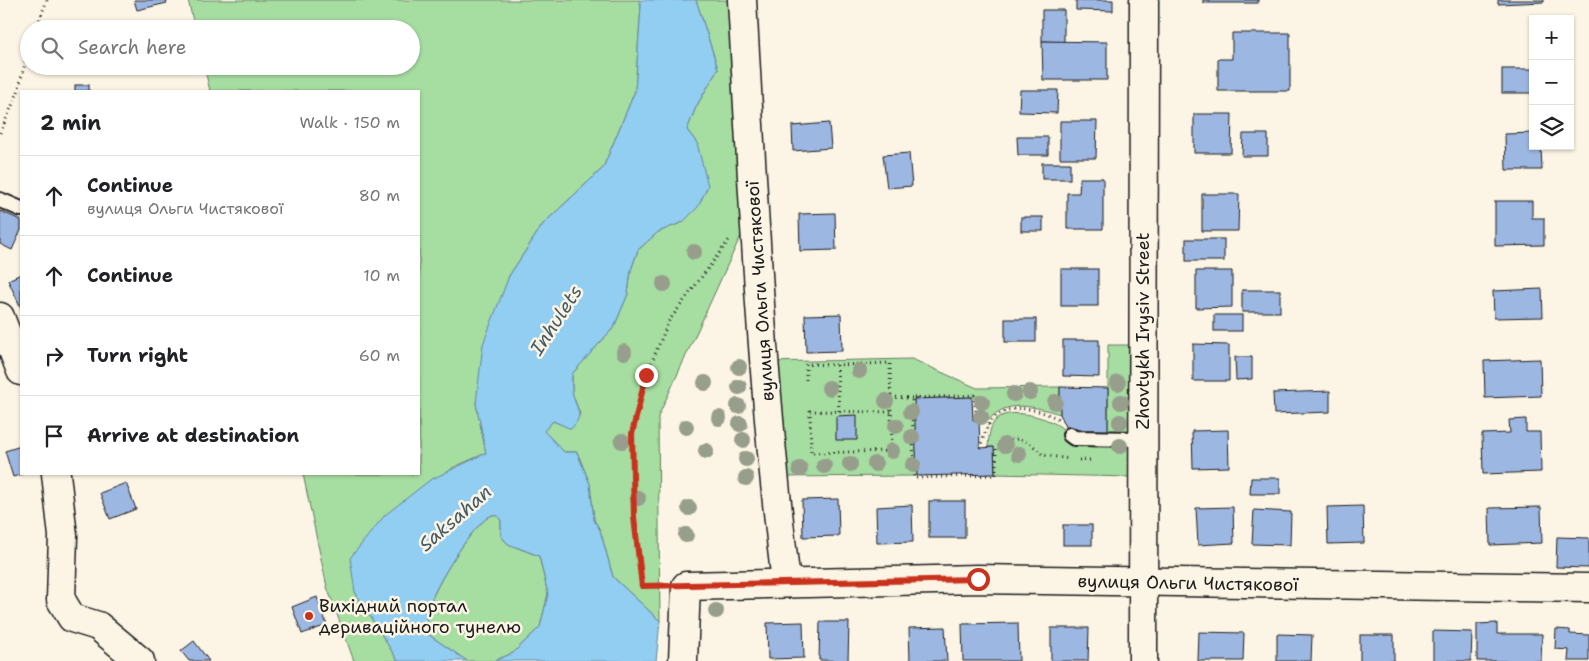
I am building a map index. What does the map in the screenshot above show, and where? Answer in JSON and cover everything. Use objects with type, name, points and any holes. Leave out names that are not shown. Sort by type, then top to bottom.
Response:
[{"type":"street","name":"вулиця Ольги Чистякової","points":[[742,0],[773,478],[786,582]]},
{"type":"street","name":"Zhovtykh Irysiv Street","points":[[1143,661],[1144,0]]},
{"type":"street","points":[[0,316],[20,368]]},
{"type":"street","points":[[56,475],[63,536],[61,600],[72,618],[98,626],[140,661]]},
{"type":"street","name":"вулиця Ольги Чистякової","points":[[686,586],[786,582],[978,579],[1144,583],[1589,588]]},
{"type":"street","points":[[683,661],[686,586]]},
{"type":"lane","points":[[0,200],[20,209]]},
{"type":"lane","points":[[1070,435],[1074,438],[1142,439]]},
{"type":"path","points":[[39,20],[47,0]]},
{"type":"path","points":[[0,133],[18,92],[22,75]]},
{"type":"path","points":[[686,586],[642,586],[634,517],[632,434],[646,375],[669,321],[730,239]]},
{"type":"path","points":[[806,380],[806,364],[890,363],[892,451],[812,453],[810,411],[891,412]]},
{"type":"path","points":[[837,365],[839,411]]},
{"type":"path","points":[[891,397],[912,398],[974,395],[976,414],[989,425]]},
{"type":"path","points":[[912,398],[914,478],[996,474],[996,447],[1004,441],[1012,440],[1029,442],[1043,455],[1075,460],[1094,459],[1102,452],[1102,437]]},
{"type":"path","points":[[980,448],[992,419],[1005,411],[1030,410],[1044,412],[1061,421],[1070,435]]},
{"type":"green space","points":[[188,0],[639,0],[641,6],[635,91],[603,168],[543,224],[509,276],[476,403],[486,453],[452,468],[355,592],[398,661],[354,661],[327,587],[303,475],[420,475],[420,90],[210,90],[206,75],[420,75],[420,20],[193,20]]},
{"type":"green space","points":[[696,0],[729,0],[748,220],[658,417],[660,621],[613,577],[600,530],[594,520],[590,484],[577,452],[564,452],[544,431],[553,421],[571,428],[580,414],[572,393],[572,374],[614,327],[628,294],[631,270],[638,250],[658,232],[683,222],[697,143],[687,130],[696,107],[718,69]]},
{"type":"green space","points":[[1108,345],[1132,345],[1132,477],[995,474],[994,447],[988,447],[989,435],[995,421],[1005,415],[1032,415],[1050,421],[1063,429],[1073,441],[1108,441]]},
{"type":"green space","points":[[912,359],[977,388],[1060,387],[1060,414],[1022,406],[1003,409],[988,421],[982,417],[979,420],[978,399],[972,397],[915,399],[917,476],[773,477],[765,362]]},
{"type":"green space","points":[[492,515],[498,516],[501,521],[501,536],[508,544],[539,556],[548,594],[540,627],[513,653],[494,661],[467,661],[429,635],[427,612],[438,586],[455,557],[474,530]]},
{"type":"water","points":[[639,0],[696,0],[718,69],[696,107],[687,130],[697,143],[708,186],[698,207],[683,222],[658,232],[638,250],[631,270],[628,294],[614,327],[572,374],[572,390],[579,412],[578,420],[571,429],[553,421],[544,431],[564,452],[577,452],[590,484],[594,520],[600,530],[613,577],[660,621],[656,661],[494,661],[513,653],[540,627],[548,594],[539,556],[508,544],[501,536],[501,521],[498,516],[492,515],[474,530],[455,557],[438,586],[427,612],[429,635],[467,661],[398,661],[355,592],[350,558],[385,515],[430,480],[486,453],[476,403],[483,344],[509,276],[543,224],[603,168],[635,91],[641,6]]},
{"type":"building","points":[[134,0],[166,0],[167,3],[137,10]]},
{"type":"building","points":[[1076,0],[1113,0],[1113,11],[1076,10]]},
{"type":"building","points":[[1203,0],[1258,0],[1258,3],[1203,3]]},
{"type":"building","points":[[1498,0],[1544,0],[1544,2],[1498,4]]},
{"type":"building","points":[[1042,10],[1064,10],[1064,42],[1042,41]]},
{"type":"building","points":[[1232,33],[1290,33],[1290,91],[1218,91],[1218,59],[1232,59]]},
{"type":"building","points":[[1042,41],[1107,42],[1107,80],[1043,80]]},
{"type":"building","points":[[1502,69],[1529,69],[1529,93],[1502,93]]},
{"type":"building","points":[[75,85],[89,85],[89,90],[75,90]]},
{"type":"building","points":[[1020,90],[1058,90],[1057,113],[1019,112]]},
{"type":"building","points":[[1194,114],[1232,114],[1231,153],[1194,153]]},
{"type":"building","points":[[1060,121],[1097,121],[1096,158],[1060,158]]},
{"type":"building","points":[[829,123],[831,148],[793,151],[792,126]]},
{"type":"building","points":[[1529,133],[1529,150],[1541,150],[1542,170],[1506,170],[1505,134]]},
{"type":"building","points":[[1243,134],[1268,134],[1268,156],[1242,156]]},
{"type":"building","points":[[1017,137],[1048,137],[1048,155],[1018,155]]},
{"type":"building","points":[[909,153],[912,186],[887,188],[883,155]]},
{"type":"building","points":[[1042,163],[1070,163],[1070,179],[1042,179]]},
{"type":"building","points":[[1080,178],[1103,178],[1103,229],[1067,229],[1067,193],[1079,193]]},
{"type":"building","points":[[1202,194],[1239,194],[1238,231],[1202,231]]},
{"type":"building","points":[[1495,201],[1532,201],[1532,218],[1544,218],[1544,245],[1495,246]]},
{"type":"building","points":[[0,211],[20,220],[20,232],[12,250],[0,244]]},
{"type":"building","points":[[835,213],[836,250],[800,251],[799,214]]},
{"type":"building","points":[[1021,217],[1043,217],[1043,231],[1021,231]]},
{"type":"building","points":[[1186,239],[1224,239],[1224,261],[1186,261]]},
{"type":"building","points":[[1061,269],[1098,269],[1098,306],[1061,306]]},
{"type":"building","points":[[1196,271],[1232,271],[1232,307],[1196,308]]},
{"type":"building","points":[[20,274],[20,306],[8,280]]},
{"type":"building","points":[[1542,289],[1543,317],[1494,318],[1493,291]]},
{"type":"building","points":[[1242,290],[1280,290],[1280,312],[1242,312]]},
{"type":"building","points":[[841,314],[842,351],[806,352],[805,315]]},
{"type":"building","points":[[1214,315],[1242,315],[1242,331],[1214,331]]},
{"type":"building","points":[[1005,319],[1036,319],[1036,342],[1005,342]]},
{"type":"building","points":[[1063,340],[1099,340],[1099,377],[1063,376]]},
{"type":"building","points":[[1193,344],[1229,345],[1229,381],[1193,381]]},
{"type":"building","points":[[1235,357],[1252,357],[1252,379],[1236,380]]},
{"type":"building","points":[[1540,359],[1541,396],[1485,398],[1484,361]]},
{"type":"building","points":[[1060,387],[1108,388],[1108,433],[1070,435],[1060,414]]},
{"type":"building","points":[[1330,391],[1330,412],[1274,414],[1273,393]]},
{"type":"building","points":[[972,397],[973,420],[979,420],[980,448],[994,447],[995,474],[917,476],[914,399]]},
{"type":"building","points":[[857,415],[857,440],[836,440],[836,416]]},
{"type":"building","points":[[1526,419],[1526,432],[1540,432],[1541,472],[1483,474],[1482,434],[1510,433],[1509,420]]},
{"type":"building","points":[[1228,430],[1229,467],[1193,468],[1192,431]]},
{"type":"building","points":[[20,446],[20,475],[13,477],[5,451]]},
{"type":"building","points":[[1251,478],[1280,478],[1280,494],[1250,494]]},
{"type":"building","points":[[126,483],[136,509],[110,519],[100,493]]},
{"type":"building","points":[[838,499],[839,536],[803,537],[802,500]]},
{"type":"building","points":[[929,501],[965,501],[965,538],[929,538]]},
{"type":"building","points":[[912,505],[913,542],[877,543],[876,507]]},
{"type":"building","points":[[1363,506],[1364,543],[1328,544],[1327,507]]},
{"type":"building","points":[[1233,507],[1234,543],[1198,545],[1196,508]]},
{"type":"building","points":[[1541,507],[1542,543],[1490,545],[1489,508]]},
{"type":"building","points":[[1254,510],[1291,512],[1290,545],[1252,544]]},
{"type":"building","points":[[1063,525],[1092,525],[1092,545],[1063,545]]},
{"type":"building","points":[[1557,537],[1589,538],[1589,568],[1556,567]]},
{"type":"building","name":"Вихідний портал дериваційного тунелю","points":[[317,597],[327,625],[302,634],[292,607]]},
{"type":"building","points":[[803,622],[804,658],[768,659],[767,623]]},
{"type":"building","points":[[820,622],[849,622],[848,661],[819,660]]},
{"type":"building","points":[[1018,623],[1019,661],[963,661],[962,624]]},
{"type":"building","points":[[1497,623],[1497,634],[1542,634],[1541,661],[1477,661],[1477,624]]},
{"type":"building","points":[[945,627],[947,661],[910,661],[909,628]]},
{"type":"building","points":[[1051,628],[1089,628],[1088,661],[1051,661]]},
{"type":"building","points":[[1556,629],[1570,630],[1570,634],[1589,635],[1589,661],[1568,661],[1569,650],[1555,649]]},
{"type":"building","points":[[1433,631],[1472,632],[1471,661],[1433,661]]},
{"type":"building","points":[[1199,632],[1244,633],[1243,661],[1198,661]]},
{"type":"building","points":[[1277,634],[1312,635],[1311,661],[1277,661]]},
{"type":"building","points":[[1360,635],[1394,635],[1394,661],[1360,661]]},
{"type":"building","points":[[194,641],[209,661],[189,661],[181,651]]},
{"type":"place","name":"Вихідний портал дериваційного тунелю","points":[[309,616]]},
{"type":"route","points":[[646,375],[632,434],[634,517],[642,586],[978,579]]},
{"type":"water label","name":"Inhulets","points":[[556,320]]},
{"type":"water label","name":"Saksahan","points":[[455,518]]}]
